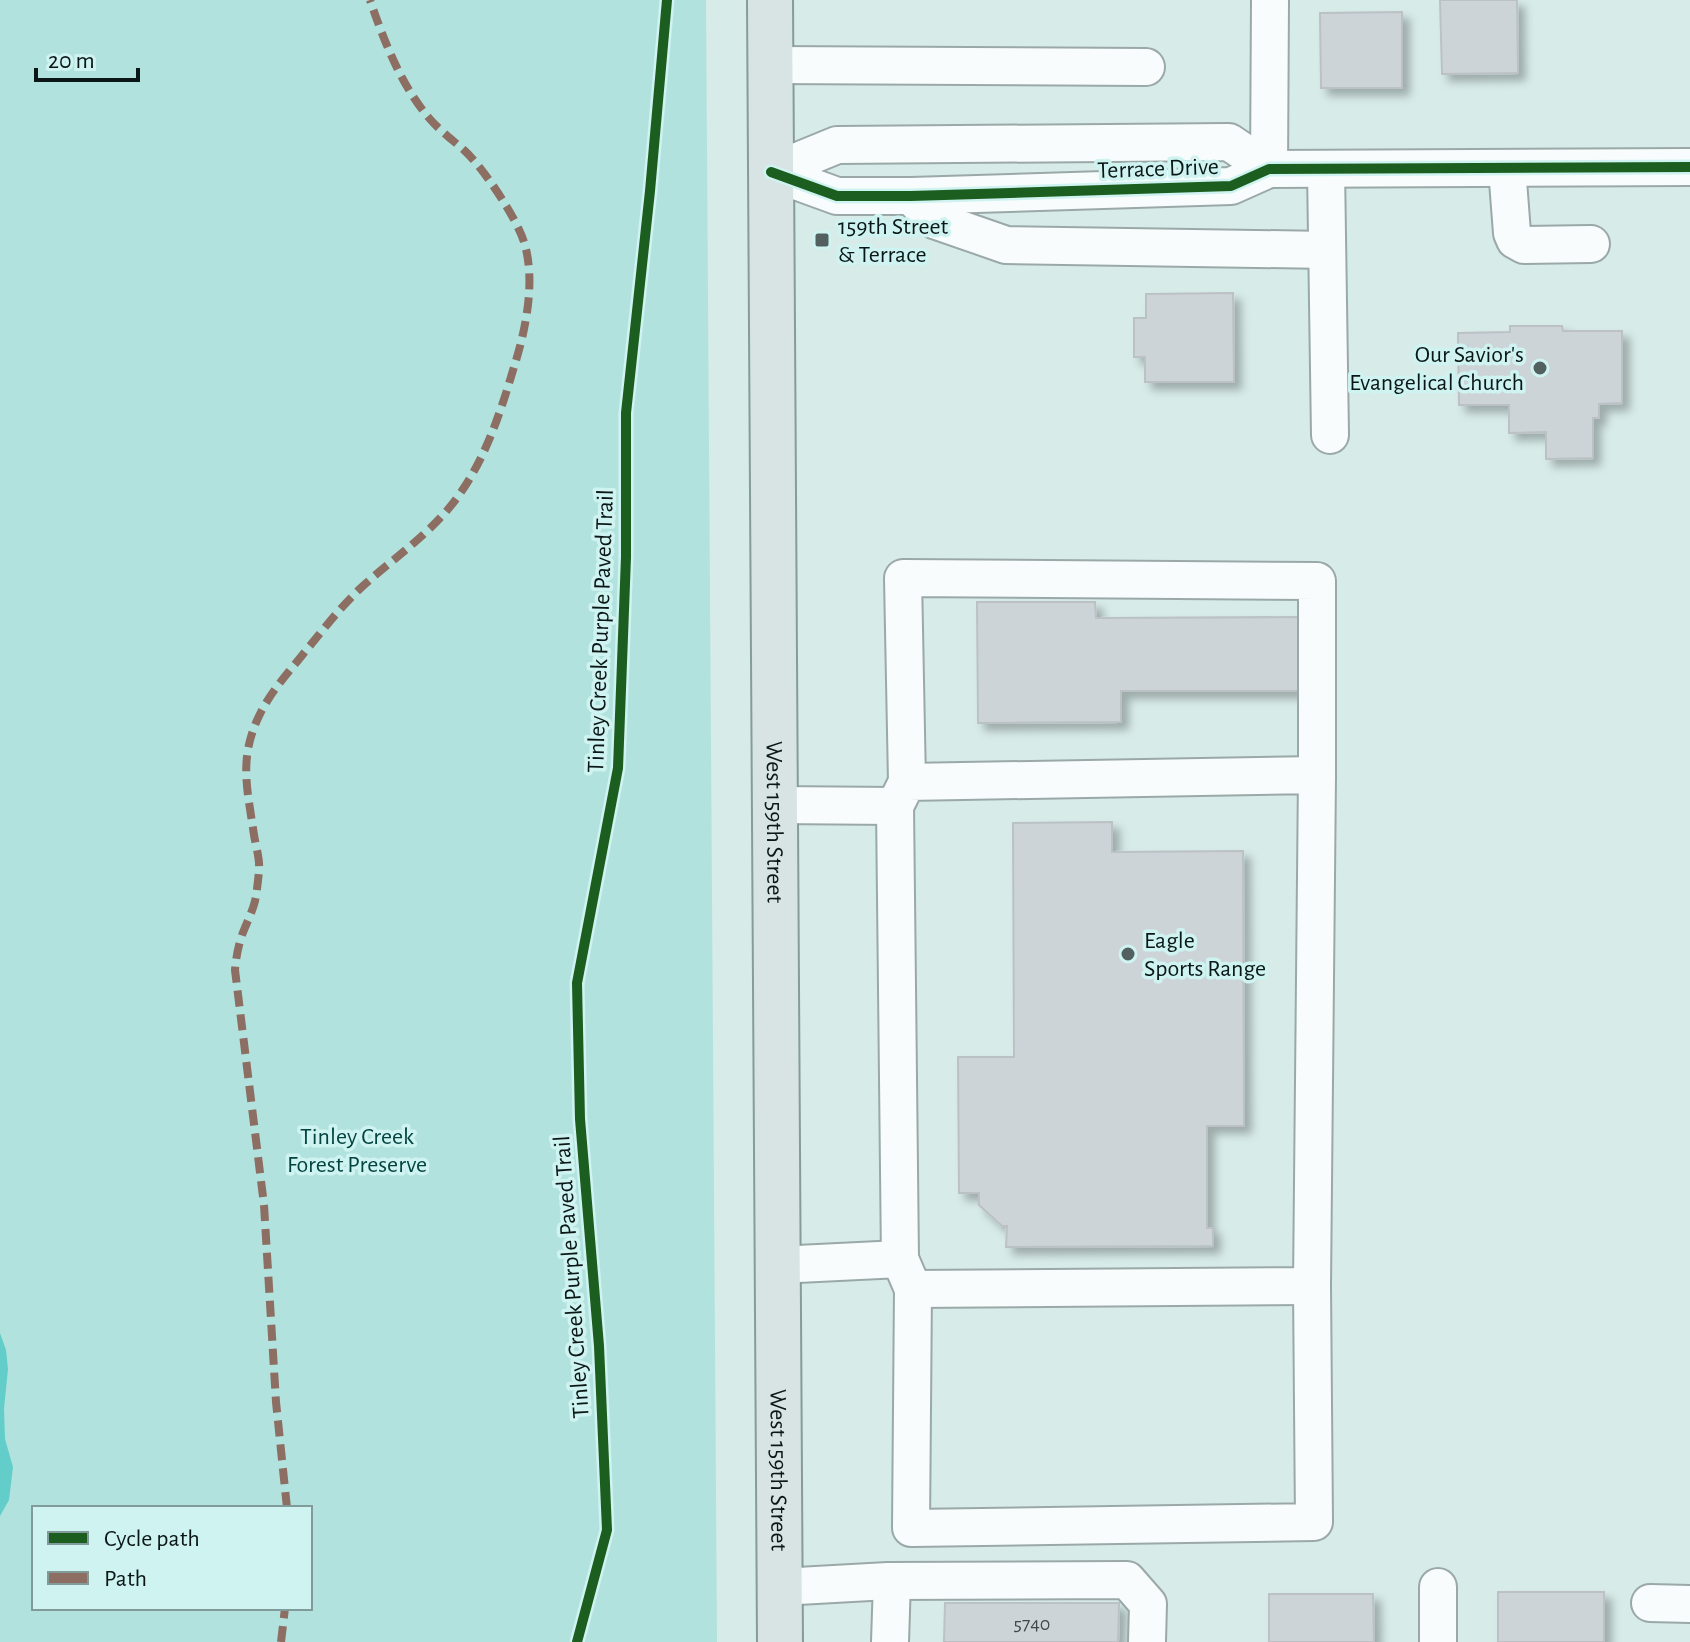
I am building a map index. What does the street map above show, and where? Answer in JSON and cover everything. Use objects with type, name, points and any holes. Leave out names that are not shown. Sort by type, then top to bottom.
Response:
[{"type":"main road","name":"West 159th Street","points":[[770,0],[780,1642]]},
{"type":"street","points":[[1269,169],[1270,0]]},
{"type":"street","points":[[770,65],[1146,67]]},
{"type":"street","name":"Terrace Drive","points":[[771,172],[837,145],[1229,142],[1269,169]]},
{"type":"street","name":"Terrace Drive","points":[[771,172],[837,196],[911,196],[1231,186],[1269,169],[1690,167]]},
{"type":"street","points":[[1507,168],[1515,240],[1524,245],[1591,244]]},
{"type":"street","points":[[1326,169],[1330,435]]},
{"type":"street","points":[[911,196],[934,220],[1006,245],[1327,250]]},
{"type":"street","points":[[903,578],[1317,581],[1312,1286],[1314,1522],[911,1528],[901,794],[903,578]]},
{"type":"street","points":[[775,805],[901,794],[1317,775]]},
{"type":"street","points":[[777,1265],[906,1274],[1312,1286]]},
{"type":"street","points":[[780,1587],[892,1581],[1127,1580],[1148,1604],[1147,1642]]},
{"type":"street","points":[[890,1642],[892,1581]]},
{"type":"street","points":[[1438,1587],[1438,1642]]},
{"type":"street","points":[[1650,1603],[1690,1604]]},
{"type":"green space","name":"Tinley Creek Forest Preserve","points":[[0,0],[706,0],[717,1642],[0,1642]]},
{"type":"water","points":[[0,1333],[8,1369],[5,1439],[13,1467],[9,1500],[0,1516]]},
{"type":"building","points":[[1440,0],[1517,0],[1518,73],[1442,74]]},
{"type":"building","points":[[1402,12],[1402,88],[1321,88],[1320,13]]},
{"type":"building","points":[[1233,293],[1234,382],[1145,382],[1145,357],[1134,357],[1134,318],[1146,318],[1146,294]]},
{"type":"building","name":"Our Savior's Evangelical Church","points":[[1510,326],[1562,326],[1563,331],[1622,331],[1622,403],[1599,404],[1599,418],[1593,418],[1593,458],[1546,459],[1546,432],[1509,433],[1509,405],[1459,405],[1458,333],[1510,332]]},
{"type":"building","points":[[977,602],[1095,602],[1096,618],[1304,617],[1304,691],[1121,691],[1121,722],[978,723]]},
{"type":"building","name":"Eagle Sports Range","points":[[1112,822],[1112,852],[1243,851],[1244,1126],[1207,1126],[1207,1228],[1213,1228],[1213,1246],[1006,1247],[1007,1226],[1002,1226],[979,1205],[979,1193],[959,1193],[958,1057],[1014,1057],[1013,823]]},
{"type":"building","points":[[1498,1592],[1604,1592],[1604,1642],[1498,1642]]},
{"type":"building","points":[[1269,1594],[1373,1594],[1374,1642],[1269,1642]]},
{"type":"building","points":[[945,1603],[1119,1603],[1118,1642],[944,1642]]},
{"type":"marked path","points":[[287,1506],[276,1402],[264,1205],[235,970],[237,952],[255,901],[259,871],[247,787],[249,743],[261,712],[281,681],[348,601],[439,519],[471,476],[489,441],[508,386],[522,337],[529,288],[528,257],[514,220],[481,169],[433,123],[419,105],[387,47],[370,0]]},
{"type":"marked path","points":[[281,1642],[285,1610]]},
{"type":"cycle path","name":"Tinley Creek Purple Paved Trail","points":[[577,1642],[607,1530],[599,1346],[580,1119],[577,983],[618,768],[626,557],[626,413],[667,0]]},
{"type":"cycle path","points":[[771,172],[837,196],[911,196],[1231,186],[1269,169],[1690,167]]},
{"type":"place","name":"159th Street & Terrace","points":[[822,240]]},
{"type":"place","name":"Our Savior's Evangelical Church","points":[[1540,368]]},
{"type":"place","name":"Eagle Sports Range","points":[[1128,954]]}]
